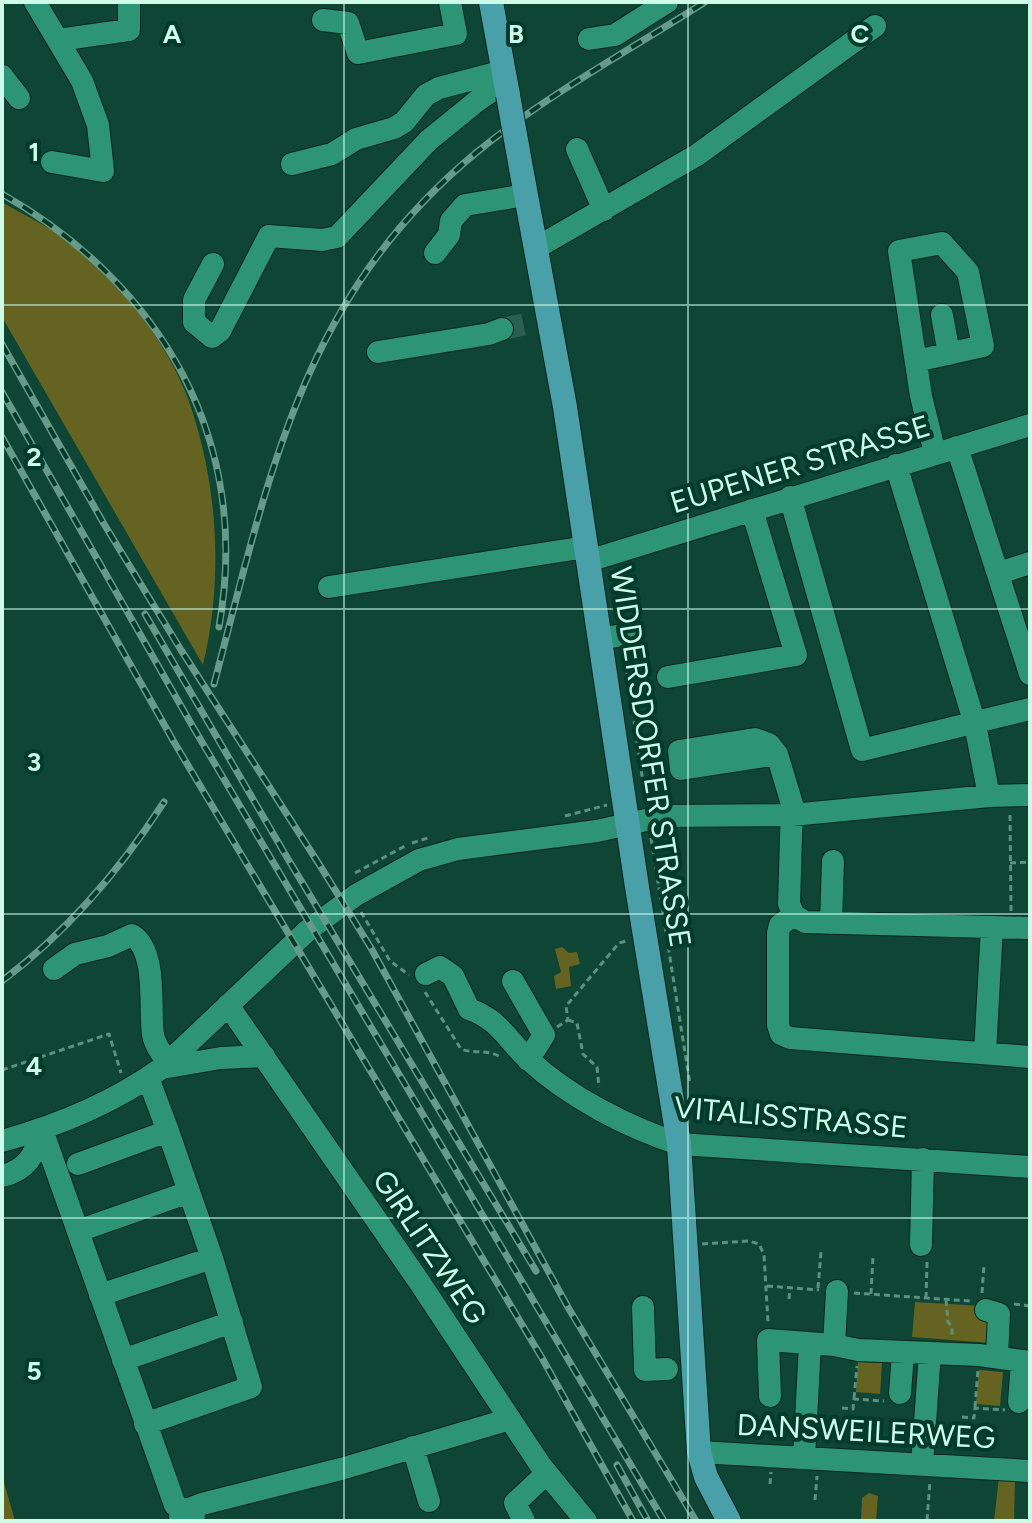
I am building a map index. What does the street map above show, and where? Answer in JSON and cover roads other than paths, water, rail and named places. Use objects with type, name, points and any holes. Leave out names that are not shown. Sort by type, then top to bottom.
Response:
[{"type":"main road","name":"WIDDERSDORFER STRASSE","points":[[491,2],[536,248],[540,322],[587,554],[613,637],[628,825],[679,1144],[686,1243],[680,1368],[699,1452],[712,1490],[729,1521]]},
{"type":"street","points":[[35,2],[82,81],[98,125],[103,171],[52,162]]},
{"type":"street","points":[[58,40],[129,30],[129,2]]},
{"type":"street","points":[[323,20],[348,23],[358,53],[456,34],[450,2]]},
{"type":"street","points":[[589,39],[615,35],[667,2]]},
{"type":"street","points":[[536,248],[697,155],[875,26]]},
{"type":"street","points":[[2,76],[19,98]]},
{"type":"street","points":[[292,164],[332,154],[356,139],[394,128],[404,122],[426,95],[439,88],[506,82]]},
{"type":"street","points":[[213,264],[194,300],[192,318],[212,337],[220,331],[269,236],[322,240],[337,237],[429,140],[506,82]]},
{"type":"street","points":[[577,149],[604,210]]},
{"type":"street","points":[[435,253],[449,235],[451,221],[465,205],[526,195]]},
{"type":"street","points":[[916,361],[983,346],[968,272],[942,243],[899,251],[921,396],[935,453]]},
{"type":"street","points":[[942,315],[949,354]]},
{"type":"street","points":[[378,352],[489,334],[502,329]]},
{"type":"street","name":"EUPENER STRASSE","points":[[329,587],[587,554],[752,510],[1030,425]]},
{"type":"street","points":[[957,447],[1029,670]]},
{"type":"street","points":[[2,1141],[42,1130],[102,1105],[159,1070],[334,910],[419,860],[458,849],[597,831],[664,816],[792,815],[1009,796],[975,724],[896,465]]},
{"type":"street","points":[[790,497],[862,750],[1030,709]]},
{"type":"street","points":[[668,677],[796,655],[752,510]]},
{"type":"street","points":[[999,573],[1030,563]]},
{"type":"street","points":[[777,754],[792,804],[789,904],[794,915],[805,922],[1011,928],[981,1000],[985,1053]]},
{"type":"street","points":[[831,923],[833,861]]},
{"type":"street","points":[[794,915],[780,925],[778,933],[778,1025],[781,1034],[790,1038],[1030,1057]]},
{"type":"street","points":[[54,969],[75,954],[108,946],[132,935],[138,939],[152,984],[153,1039],[168,1131],[212,1258],[251,1387],[145,1424]]},
{"type":"street","name":"VITALISSTRASSE","points":[[418,978],[440,967],[453,976],[469,1009],[490,1017],[525,1056],[580,1097],[637,1128],[679,1144],[1030,1167]]},
{"type":"street","points":[[513,981],[544,1035],[525,1056]]},
{"type":"street","points":[[981,1000],[1011,1003]]},
{"type":"street","name":"GIRLITZWEG","points":[[228,1005],[547,1473],[586,1521]]},
{"type":"street","points":[[159,1070],[221,1058],[264,1056]]},
{"type":"street","points":[[2,1176],[15,1173],[27,1165],[36,1152],[42,1130]]},
{"type":"street","points":[[42,1130],[175,1505],[185,1516],[510,1419]]},
{"type":"street","points":[[78,1164],[168,1131]]},
{"type":"street","points":[[921,1245],[923,1159]]},
{"type":"street","points":[[78,1231],[189,1192]]},
{"type":"street","points":[[100,1295],[212,1258]]},
{"type":"street","points":[[828,1291],[834,1345]]},
{"type":"street","points":[[643,1307],[645,1370],[680,1368]]},
{"type":"street","points":[[986,1310],[999,1314],[988,1356]]},
{"type":"street","points":[[123,1360],[232,1322]]},
{"type":"street","points":[[770,1396],[768,1340],[858,1350],[988,1356],[1026,1362],[1019,1407]]},
{"type":"street","points":[[810,1344],[811,1458]]},
{"type":"street","points":[[897,1397],[903,1353]]},
{"type":"street","points":[[926,1465],[940,1353]]},
{"type":"street","points":[[413,1447],[429,1501]]},
{"type":"street","name":"DANSWEILERWEG","points":[[699,1452],[1030,1471]]},
{"type":"street","points":[[524,1521],[515,1503],[547,1473]]},
{"type":"tunnel","points":[[502,329],[530,323]]},
{"type":"railway","points":[[214,684],[275,463],[300,395],[331,329],[369,267],[417,208],[503,131],[705,2]]},
{"type":"railway","points":[[2,194],[59,231],[108,274],[150,322],[183,375],[207,432],[222,494],[226,559],[219,627]]},
{"type":"railway","points":[[2,344],[104,524],[371,948],[569,1309],[696,1521]]},
{"type":"railway","points":[[2,392],[193,727],[664,1521]]},
{"type":"railway","points":[[2,437],[174,742],[542,1358],[633,1521]]},
{"type":"railway","points":[[145,614],[285,854],[536,1271]]},
{"type":"railway","points":[[2,981],[49,942],[91,899],[164,802]]},
{"type":"railway","points":[[617,1465],[648,1521]]}]
